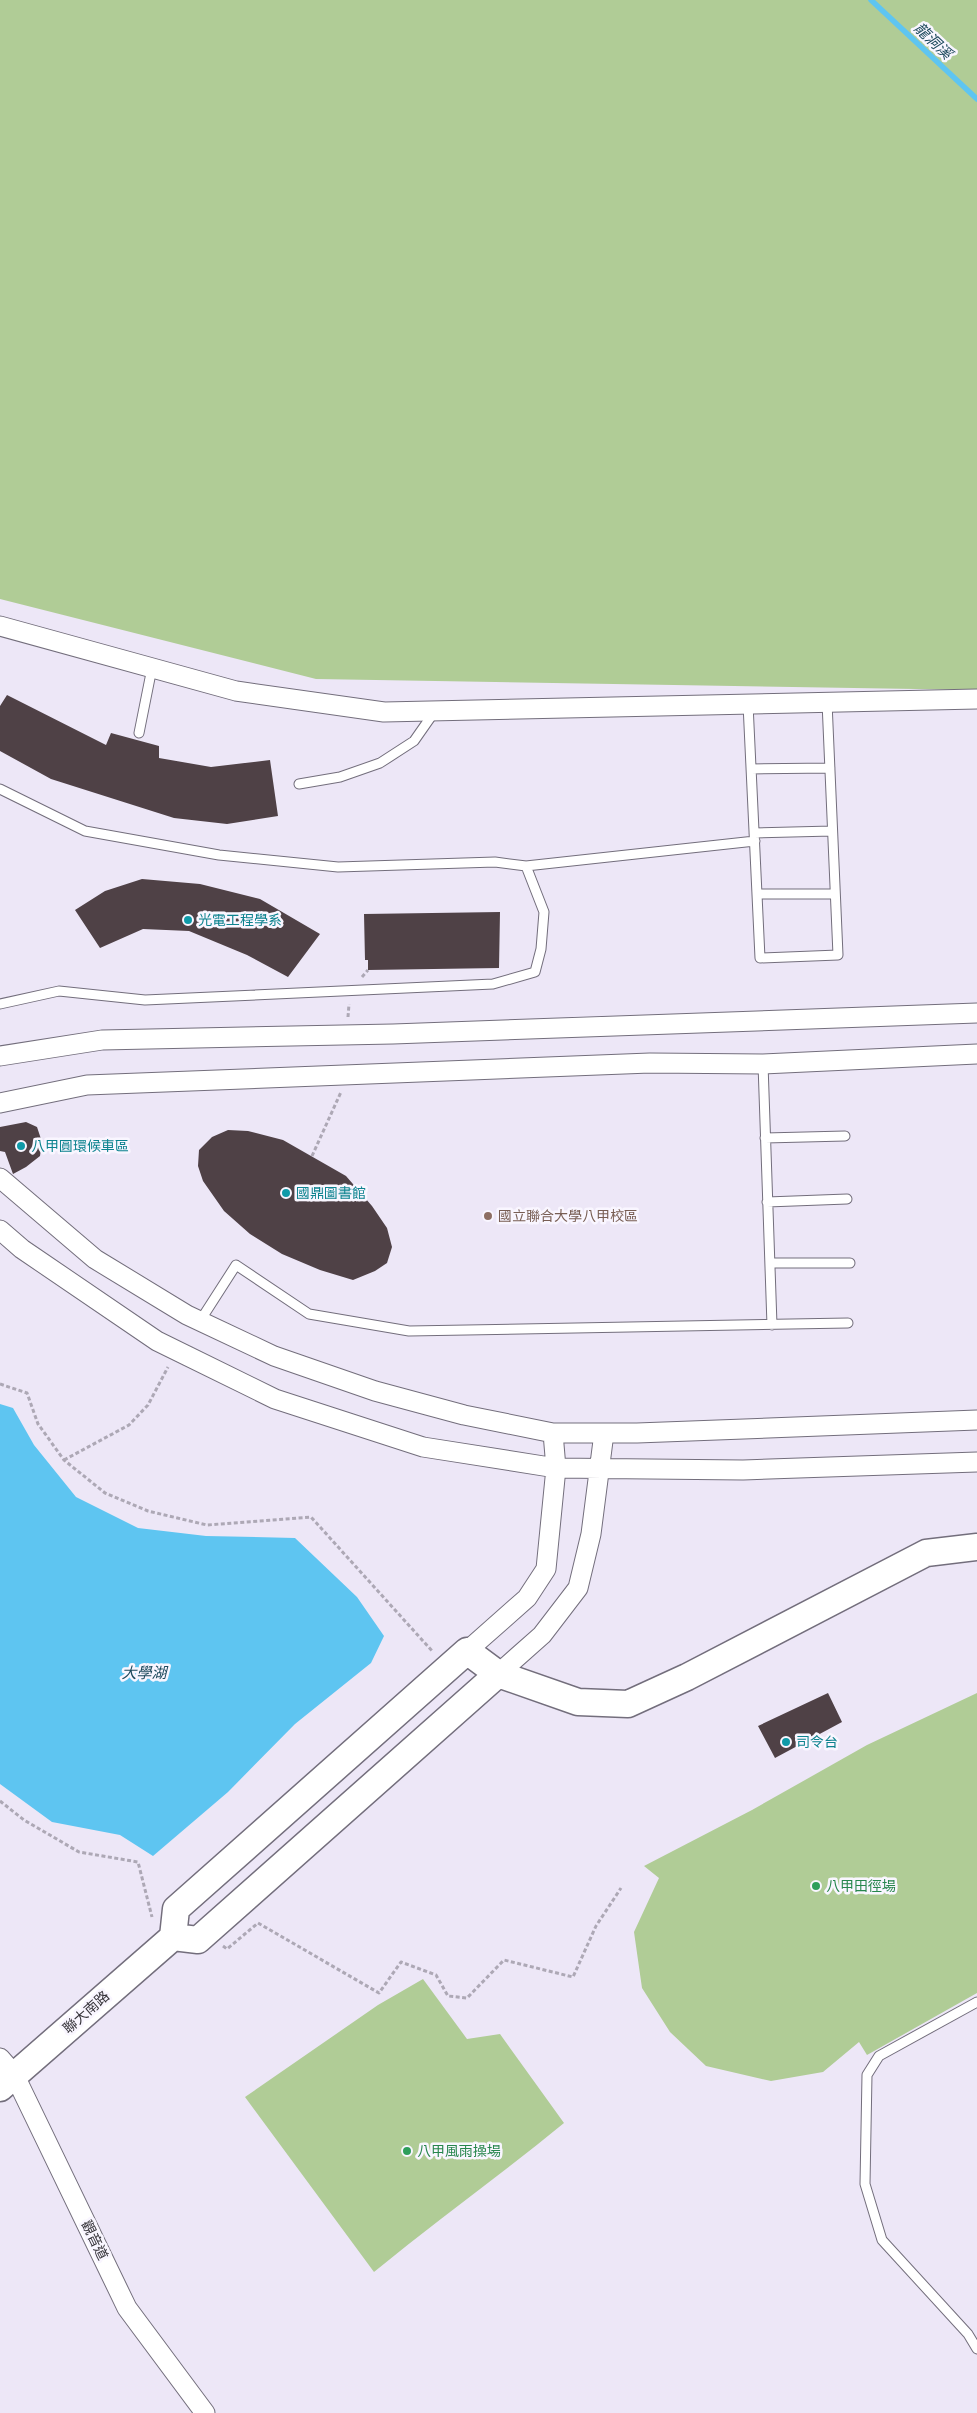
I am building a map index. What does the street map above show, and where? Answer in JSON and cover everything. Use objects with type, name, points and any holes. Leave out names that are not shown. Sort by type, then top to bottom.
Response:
[{"type":"street","points":[[0,626],[236,691],[384,712],[977,699]]},
{"type":"street","points":[[0,1056],[102,1040],[393,1034],[977,1013]]},
{"type":"street","points":[[0,1103],[97,1085],[650,1063],[763,1064],[977,1054]]},
{"type":"street","points":[[0,1178],[95,1259],[200,1321],[274,1356],[375,1391],[464,1415],[553,1433],[604,1433],[977,1420]]},
{"type":"street","points":[[0,1230],[22,1249],[157,1341],[275,1399],[423,1446],[556,1468],[743,1470],[977,1462]]},
{"type":"street","points":[[553,1433],[556,1468],[546,1570],[527,1598],[176,1909],[166,1943],[198,1940],[542,1635],[578,1588],[591,1534],[604,1433]]},
{"type":"street","points":[[467,1651],[498,1674],[578,1702],[628,1704],[687,1677],[926,1553],[977,1547]]},
{"type":"street","name":"聯大南路","points":[[5,2073],[166,1943]]},
{"type":"street","name":"觀音道","points":[[5,2073],[127,2308],[205,2413]]},
{"type":"lane","points":[[139,733],[152,668]]},
{"type":"lane","points":[[748,704],[760,958],[838,955],[827,702]]},
{"type":"lane","points":[[299,784],[340,777],[380,763],[414,741],[435,711]]},
{"type":"lane","points":[[751,769],[830,768]]},
{"type":"lane","points":[[0,789],[85,831],[219,855],[338,867],[495,862],[526,866],[754,837],[832,831]]},
{"type":"lane","points":[[0,1004],[60,991],[145,1000],[493,984],[535,972],[541,949],[544,912],[526,866]]},
{"type":"lane","points":[[757,894],[835,894]]},
{"type":"lane","points":[[763,1064],[772,1325]]},
{"type":"lane","points":[[765,1138],[845,1136]]},
{"type":"lane","points":[[767,1202],[847,1199]]},
{"type":"lane","points":[[770,1263],[850,1263]]},
{"type":"lane","points":[[200,1321],[236,1265],[309,1314],[409,1331],[848,1323]]},
{"type":"lane","points":[[977,2002],[879,2056],[867,2075],[865,2184],[882,2240],[968,2334],[977,2349]]},
{"type":"path","points":[[64,1460],[129,1425],[148,1405],[177,1351]]},
{"type":"path","points":[[0,1384],[27,1393],[38,1424],[64,1460],[105,1493],[148,1511],[206,1525],[311,1516],[448,1668]]},
{"type":"path","points":[[0,1801],[24,1820],[79,1852],[138,1862],[166,1943]]},
{"type":"path","points":[[208,1931],[226,1949],[258,1923],[379,1993],[401,1962],[436,1975],[448,1996],[467,1998],[504,1960],[573,1977],[596,1926],[621,1888]]},
{"type":"green space","points":[[0,0],[977,0],[977,690],[316,679],[0,599]]},
{"type":"green space","name":"八甲田徑場","points":[[977,1693],[977,1993],[867,2055],[859,2042],[823,2072],[771,2081],[706,2066],[670,2032],[642,1988],[634,1932],[659,1878],[644,1866],[752,1810],[867,1745]]},
{"type":"green space","name":"八甲風雨操場","points":[[423,1979],[467,2039],[500,2034],[564,2123],[374,2272],[245,2097],[378,2005]]},
{"type":"water","name":"大學湖","points":[[0,1404],[13,1408],[34,1445],[76,1497],[138,1528],[206,1536],[295,1538],[357,1597],[384,1636],[371,1663],[295,1724],[228,1792],[153,1856],[120,1835],[52,1822],[0,1784]]},
{"type":"building","points":[[7,695],[106,745],[111,733],[159,746],[159,758],[211,767],[270,760],[278,816],[227,824],[174,818],[51,779],[0,751],[0,706]]},
{"type":"building","name":"光電工程學系","points":[[142,879],[200,884],[260,899],[320,934],[288,977],[247,955],[189,931],[143,929],[100,948],[75,910],[105,891]]},
{"type":"building","points":[[500,912],[499,968],[368,970],[368,960],[365,960],[364,914]]},
{"type":"building","name":"八甲圓環候車區","points":[[26,1122],[37,1127],[42,1142],[40,1156],[13,1174],[5,1152],[0,1151],[0,1127]]},
{"type":"building","name":"國鼎圖書館","points":[[228,1130],[248,1131],[283,1140],[346,1176],[372,1206],[387,1228],[392,1247],[387,1263],[375,1271],[353,1280],[320,1270],[282,1254],[250,1234],[224,1211],[203,1181],[198,1166],[199,1150],[212,1137]]},
{"type":"building","name":"司令台","points":[[828,1693],[842,1722],[775,1758],[758,1726]]},
{"type":"waterway","name":"龍洞溪","points":[[871,0],[977,99]]},
{"type":"place","name":"光電工程學系","points":[[188,920]]},
{"type":"place","name":"八甲圓環候車區","points":[[21,1146]]},
{"type":"place","name":"國鼎圖書館","points":[[286,1193]]},
{"type":"place","name":"國立聯合大學八甲校區","points":[[488,1216]]},
{"type":"place","name":"司令台","points":[[786,1742]]},
{"type":"place","name":"八甲田徑場","points":[[816,1886]]},
{"type":"place","name":"八甲風雨操場","points":[[407,2151]]}]
